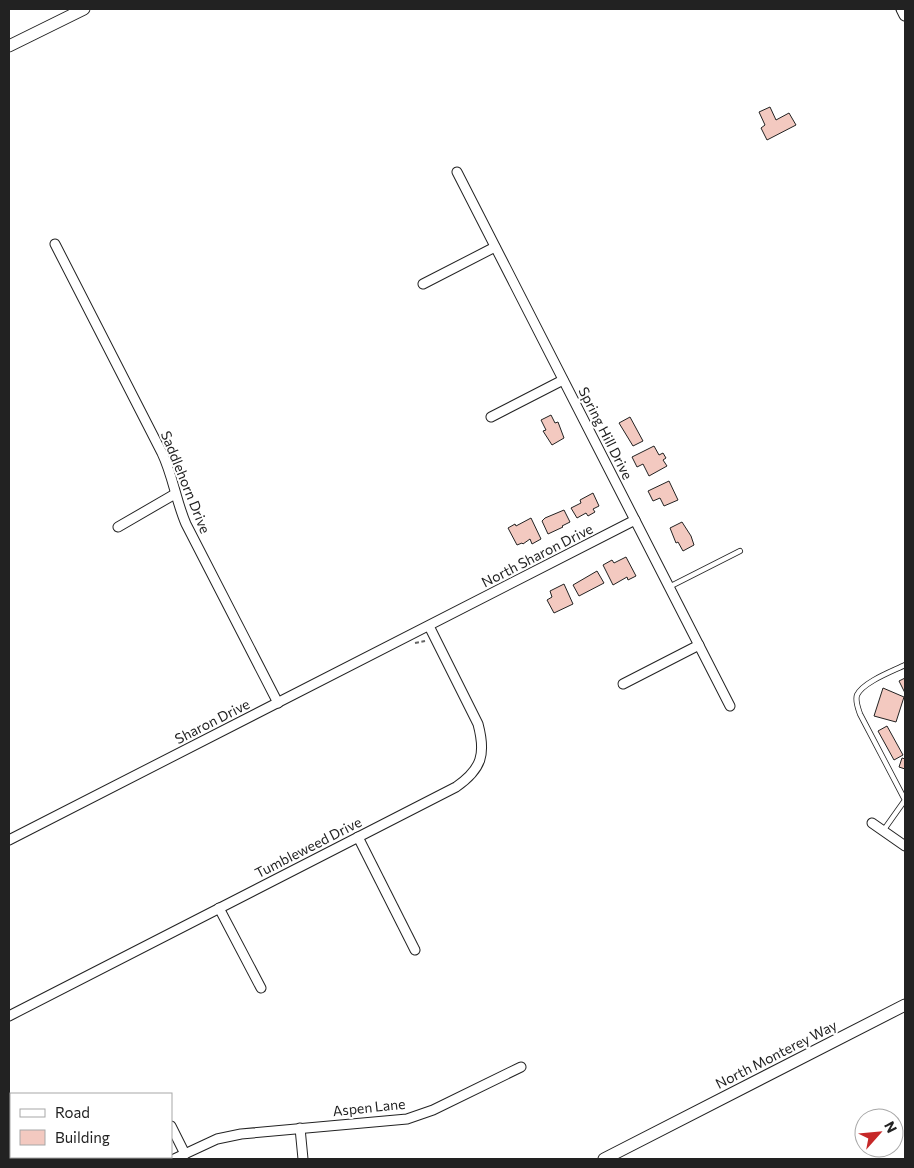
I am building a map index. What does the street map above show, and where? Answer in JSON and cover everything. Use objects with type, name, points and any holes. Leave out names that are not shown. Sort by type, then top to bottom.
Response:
[{"type":"street","points":[[9,46],[84,9]]},
{"type":"street","points":[[902,9],[905,15]]},
{"type":"street","name":"Spring Hill Drive","points":[[457,172],[730,706]]},
{"type":"street","name":"Saddlehorn Drive","points":[[55,244],[162,452],[186,524],[278,702]]},
{"type":"street","points":[[423,284],[495,247]]},
{"type":"street","points":[[491,417],[563,380]]},
{"type":"street","points":[[118,527],[175,494]]},
{"type":"street","name":"North Sharon Drive","points":[[429,626],[635,520]]},
{"type":"street","name":"Sharon Drive","points":[[9,840],[429,626]]},
{"type":"street","name":"Tumbleweed Drive","points":[[9,1016],[456,787],[469,778],[479,764],[482,738],[478,724],[429,626]]},
{"type":"street","points":[[623,684],[699,645]]},
{"type":"street","points":[[872,823],[905,846]]},
{"type":"street","points":[[358,837],[415,950]]},
{"type":"street","points":[[219,908],[260,988]]},
{"type":"street","name":"North Monterey Way","points":[[604,1159],[905,1005]]},
{"type":"street","name":"Aspen Lane","points":[[174,1159],[217,1140],[233,1136],[407,1119],[433,1110],[521,1067]]},
{"type":"street","points":[[172,1128],[185,1154]]},
{"type":"street","points":[[300,1128],[303,1159]]},
{"type":"lane","points":[[669,587],[740,551]]},
{"type":"lane","points":[[883,831],[905,800],[860,714],[856,702],[857,695],[863,686],[905,665]]},
{"type":"building","points":[[770,107],[776,120],[789,113],[796,125],[767,140],[761,128],[765,125],[759,112]]},
{"type":"building","points":[[551,415],[555,423],[558,422],[564,438],[552,445],[543,431],[546,430],[541,420]]},
{"type":"building","points":[[630,417],[643,441],[633,446],[619,423]]},
{"type":"building","points":[[654,446],[659,455],[663,453],[666,458],[663,460],[667,466],[649,476],[643,464],[637,467],[632,457]]},
{"type":"building","points":[[669,481],[678,500],[664,506],[660,498],[653,501],[648,491]]},
{"type":"building","points":[[593,493],[599,506],[593,509],[595,512],[588,516],[586,513],[577,518],[571,508],[581,503],[580,500]]},
{"type":"building","points":[[564,510],[570,522],[548,534],[542,521]]},
{"type":"building","points":[[531,518],[541,539],[532,544],[530,539],[523,544],[517,545],[508,528]]},
{"type":"building","points":[[682,522],[691,536],[694,545],[683,551],[678,542],[676,543],[670,528]]},
{"type":"building","points":[[626,557],[636,576],[628,580],[627,577],[613,585],[603,565],[612,560],[614,563]]},
{"type":"building","points":[[597,571],[604,583],[579,596],[573,585]]},
{"type":"building","points":[[564,584],[573,604],[554,613],[547,600],[552,597],[550,591]]},
{"type":"building","points":[[905,678],[905,693],[899,681]]},
{"type":"building","points":[[883,688],[904,697],[896,722],[874,716]]},
{"type":"building","points":[[887,726],[903,755],[894,760],[878,731]]},
{"type":"building","points":[[902,758],[905,759],[905,769],[899,767]]}]
